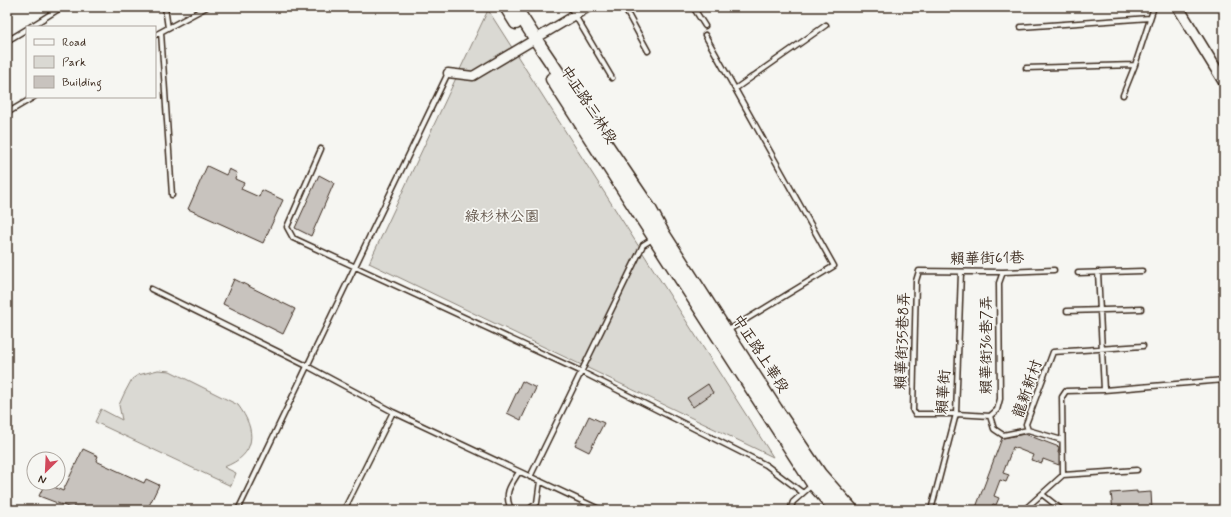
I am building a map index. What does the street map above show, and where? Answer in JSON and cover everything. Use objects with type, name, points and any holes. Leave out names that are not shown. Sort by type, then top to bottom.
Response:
[{"type":"main road","name":"中正路三林段","points":[[506,7],[532,41],[650,209]]},
{"type":"main road","name":"中正路三林段","points":[[515,7],[532,41],[643,220]]},
{"type":"main road","name":"中正路上華段","points":[[650,209],[658,235],[813,484],[836,510]]},
{"type":"main road","name":"中正路上華段","points":[[643,220],[658,235],[726,332],[820,474],[852,510]]},
{"type":"street","points":[[448,73],[472,76],[589,7]]},
{"type":"street","points":[[1178,7],[1222,76]]},
{"type":"lane","points":[[32,26],[62,7]]},
{"type":"lane","points":[[165,7],[168,28]]},
{"type":"lane","points":[[156,34],[207,7]]},
{"type":"lane","points":[[570,7],[612,78]]},
{"type":"lane","points":[[624,7],[648,51]]},
{"type":"lane","points":[[693,7],[705,26]]},
{"type":"lane","points":[[1123,95],[1135,65],[1154,7]]},
{"type":"lane","points":[[1021,27],[1150,18]]},
{"type":"lane","points":[[735,89],[826,25]]},
{"type":"lane","points":[[7,41],[26,30]]},
{"type":"lane","points":[[161,32],[172,195]]},
{"type":"lane","points":[[705,35],[834,266],[726,332]]},
{"type":"lane","points":[[1026,68],[1135,65]]},
{"type":"lane","points":[[238,510],[448,73]]},
{"type":"lane","points":[[7,113],[32,98]]},
{"type":"lane","points":[[321,149],[287,227],[293,238],[580,371],[766,466],[803,493]]},
{"type":"lane","points":[[530,477],[580,371],[643,244],[658,235]]},
{"type":"lane","name":"賴華街61巷","points":[[919,272],[1003,272],[1054,270]]},
{"type":"lane","points":[[1078,273],[1142,271]]},
{"type":"lane","name":"賴華街35巷8弄","points":[[919,272],[916,280],[913,411],[915,414],[956,414]]},
{"type":"lane","name":"賴華街","points":[[931,510],[956,414],[961,272]]},
{"type":"lane","name":"賴華街36巷7弄","points":[[990,416],[997,410],[1000,399],[999,283],[1003,272]]},
{"type":"lane","points":[[1098,272],[1104,390]]},
{"type":"lane","points":[[151,289],[307,366],[393,412],[601,510]]},
{"type":"lane","points":[[1067,311],[1141,309]]},
{"type":"lane","name":"龍新新村","points":[[1062,440],[1028,430],[1026,424],[1053,352],[1143,346]]},
{"type":"lane","points":[[1063,475],[1062,397],[1066,392],[1224,380]]},
{"type":"lane","points":[[344,510],[393,412]]},
{"type":"lane","points":[[956,414],[990,416],[994,429],[1003,435],[1028,430]]},
{"type":"lane","points":[[1024,510],[1043,495],[1063,475],[1137,470]]},
{"type":"lane","points":[[516,510],[510,507],[507,496],[508,490],[519,472]]},
{"type":"lane","points":[[790,510],[793,502],[813,484],[820,474]]},
{"type":"lane","points":[[528,510],[537,503],[540,481]]},
{"type":"lane","points":[[1043,495],[1062,510]]},
{"type":"green space","name":"綠杉林公園","points":[[488,10],[773,457],[369,263]]},
{"type":"green space","points":[[158,370],[170,371],[238,405],[244,414],[251,432],[250,441],[248,449],[243,456],[224,467],[236,473],[231,486],[95,422],[101,409],[122,420],[119,405],[132,379],[138,375]]},
{"type":"building","points":[[207,166],[226,175],[229,169],[237,173],[235,179],[244,183],[241,189],[259,197],[262,190],[283,200],[263,243],[188,209]]},
{"type":"building","points":[[319,175],[334,183],[311,236],[295,228]]},
{"type":"building","points":[[234,279],[295,309],[283,334],[223,304]]},
{"type":"building","points":[[522,381],[536,388],[521,420],[507,413]]},
{"type":"building","points":[[708,384],[713,393],[693,407],[687,398]]},
{"type":"building","points":[[589,416],[604,423],[589,452],[575,445]]},
{"type":"building","points":[[1025,434],[1059,447],[1059,465],[1043,459],[1042,463],[1031,460],[1033,455],[1013,447],[1003,473],[1009,475],[1006,482],[1000,480],[994,496],[999,498],[996,505],[993,504],[990,510],[975,510],[1002,438]]},
{"type":"building","points":[[83,449],[98,456],[96,461],[144,483],[146,479],[159,485],[147,510],[84,510],[74,506],[73,509],[39,496],[41,491],[66,491],[66,485]]},
{"type":"building","points":[[1137,491],[1137,493],[1151,492],[1152,510],[1140,510],[1140,508],[1113,510],[1111,493]]}]
